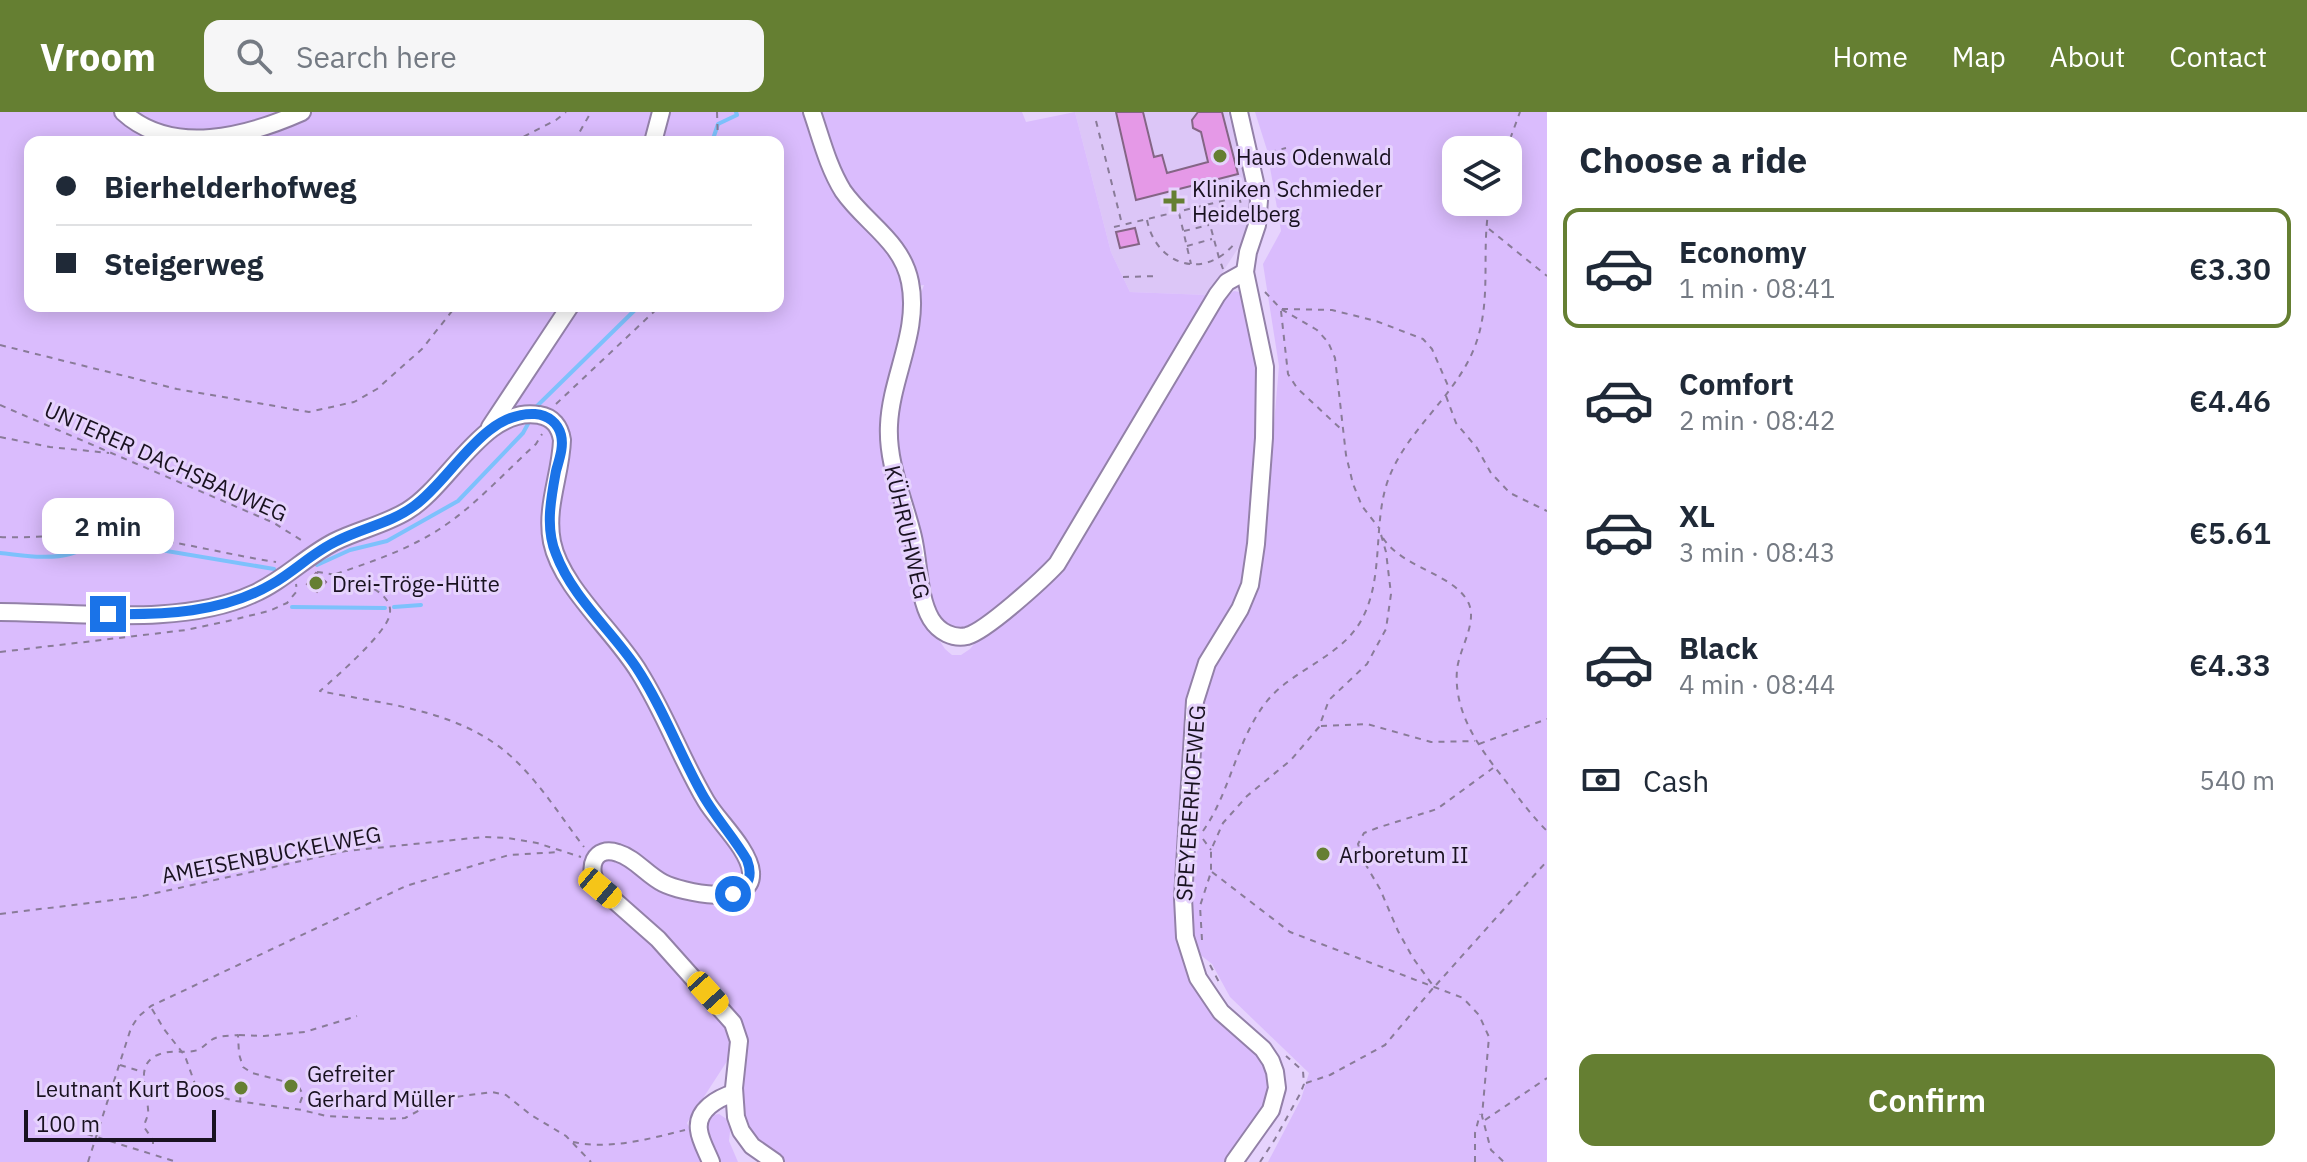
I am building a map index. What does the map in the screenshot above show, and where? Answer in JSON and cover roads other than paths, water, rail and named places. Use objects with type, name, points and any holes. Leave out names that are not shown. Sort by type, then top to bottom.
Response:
[{"type":"street","points":[[123,112],[144,128],[178,136]]},
{"type":"street","points":[[207,136],[241,132],[302,112]]},
{"type":"street","points":[[655,136],[661,112]]},
{"type":"street","name":"KÜHRUHWEG","points":[[812,112],[839,184],[850,201],[898,252],[909,278],[913,304],[911,323],[891,404],[889,447],[913,537],[927,609],[937,627],[947,634],[965,636],[979,630],[1028,592],[1057,564],[1209,308],[1221,290],[1238,275]]},
{"type":"street","points":[[1238,275],[1257,225],[1259,206],[1239,112]]},
{"type":"street","name":"SPEYERERHOFWEG","points":[[1234,1162],[1271,1110],[1277,1088],[1275,1072],[1263,1049],[1221,1012],[1198,978],[1185,937],[1183,898],[1193,721],[1199,683],[1210,656],[1248,592],[1256,544],[1266,378],[1262,347],[1238,275]]},
{"type":"street","points":[[0,612],[134,614],[185,611],[241,599],[271,585],[335,541],[390,519],[428,495],[487,432],[566,312]]},
{"type":"street","points":[[487,432],[503,420],[533,414],[545,416],[557,426],[562,437],[550,527],[558,561],[573,586],[637,668],[661,709],[705,800],[747,860],[751,875],[746,886],[737,893],[726,895],[705,894],[666,885],[619,853],[589,855],[598,886],[658,939],[733,1023],[739,1045],[735,1113],[744,1135],[759,1152],[775,1162]]},
{"type":"street","points":[[711,1162],[698,1125],[709,1106],[734,1093]]},
{"type":"waterway","points":[[714,136],[718,124],[737,115],[736,112]]},
{"type":"waterway","points":[[537,406],[633,312]]},
{"type":"waterway","points":[[317,565],[350,550],[387,541],[458,501],[523,433],[529,422]]},
{"type":"waterway","points":[[0,553],[53,557],[113,542],[274,569]]},
{"type":"waterway","points":[[394,607],[421,605]]},
{"type":"waterway","points":[[292,607],[385,608]]},
{"type":"place","name":"Haus Odenwald","points":[[1220,156]]},
{"type":"place","name":"Kliniken Schmieder Heidelberg","points":[[1174,201]]},
{"type":"place","name":"Drei-Tröge-Hütte","points":[[316,583]]},
{"type":"place","name":"Arboretum II","points":[[1323,854]]},
{"type":"place","name":"Gefreiter Gerhard Müller","points":[[291,1086]]},
{"type":"place","name":"Leutnant Kurt Boos","points":[[241,1088]]}]
